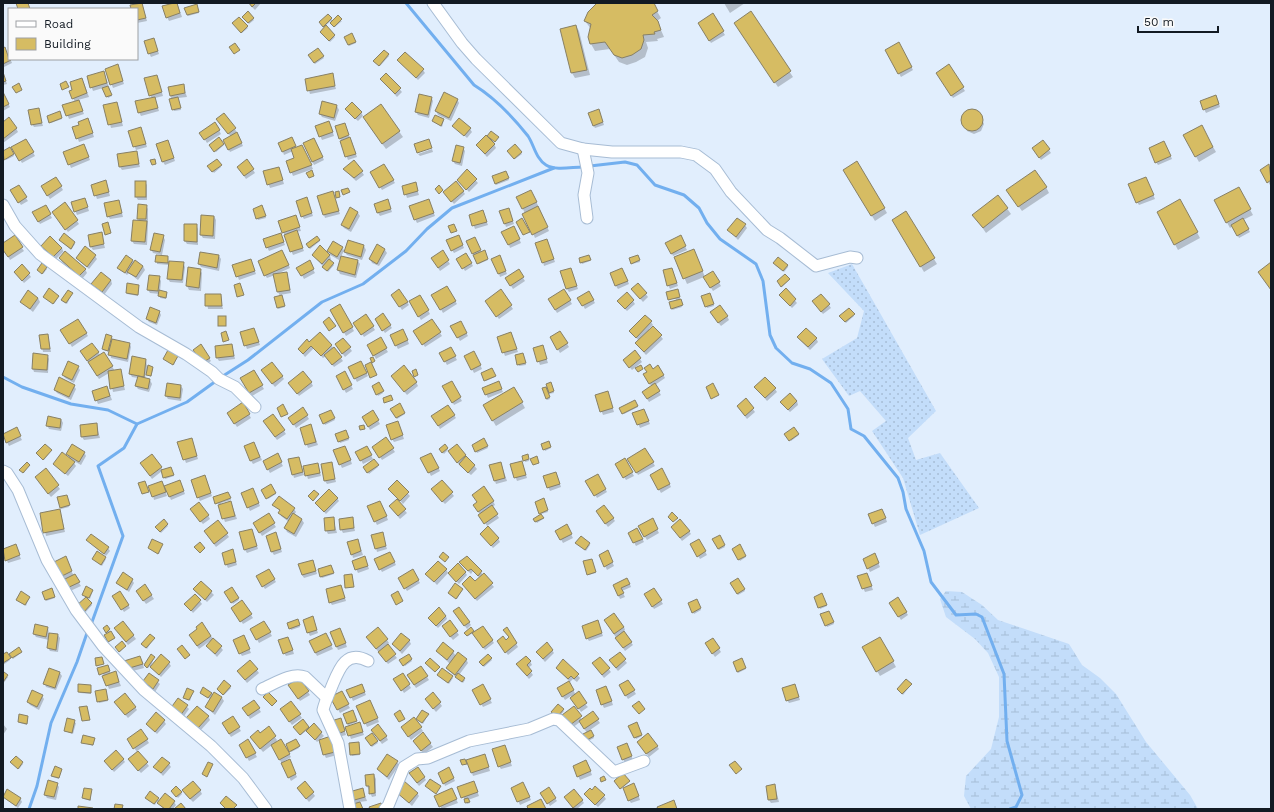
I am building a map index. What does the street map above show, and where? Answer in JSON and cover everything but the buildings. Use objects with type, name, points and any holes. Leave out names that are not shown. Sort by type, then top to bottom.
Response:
[{"type":"street","points":[[433,3],[471,54],[561,144],[583,149],[612,152],[681,152],[696,155],[715,169],[731,192],[767,230],[780,238],[816,266],[850,257],[857,258]]},
{"type":"street","points":[[583,149],[588,173],[584,195],[587,218]]},
{"type":"street","points":[[3,205],[15,226],[40,254],[139,327],[186,354],[212,372],[219,379],[235,387],[255,408]]},
{"type":"street","points":[[3,470],[18,490],[47,560],[76,610],[103,646],[144,690],[211,746],[243,778],[266,809]]},
{"type":"street","points":[[350,809],[338,743],[323,710],[342,664],[351,658],[360,657],[368,662]]},
{"type":"street","points":[[262,689],[293,676],[301,675],[327,698]]},
{"type":"street","points":[[385,809],[388,806],[404,767],[417,759],[428,758],[469,741],[529,729],[553,719],[559,720],[614,772],[644,761]]},
{"type":"green space","points":[[852,264],[936,411],[908,438],[916,460],[940,453],[979,508],[920,535],[903,478],[872,431],[886,421],[860,391],[849,396],[822,359],[857,338],[864,311],[828,273]]},
{"type":"green space","points":[[946,591],[962,592],[982,605],[998,620],[1069,644],[1082,665],[1100,678],[1116,694],[1146,742],[1190,795],[1198,809],[971,809],[964,796],[966,776],[991,749],[999,717],[999,677],[988,653],[975,639],[946,617],[940,599]]},
{"type":"waterway","points":[[406,3],[474,85],[482,90],[510,115],[528,136],[537,156],[546,165],[554,168],[583,167]]},
{"type":"waterway","points":[[590,166],[625,162],[637,165],[655,185],[684,195],[699,208],[707,223],[720,239],[756,264],[763,281],[770,335],[776,348],[792,363],[810,369],[831,383],[848,409],[851,429],[864,436],[898,478],[903,492],[906,509],[924,551],[931,582],[956,615],[976,614],[982,617],[1004,674],[1007,741],[1022,795],[1016,807],[1010,809]]},
{"type":"waterway","points":[[223,376],[248,360],[322,302],[363,284],[406,251],[427,229],[452,208],[554,168]]},
{"type":"waterway","points":[[3,377],[22,387],[71,404],[108,410],[137,424]]},
{"type":"waterway","points":[[92,622],[123,536],[98,466],[124,448],[137,424],[187,402],[216,381]]},
{"type":"waterway","points":[[29,809],[37,786],[51,723],[77,662],[87,633]]}]
